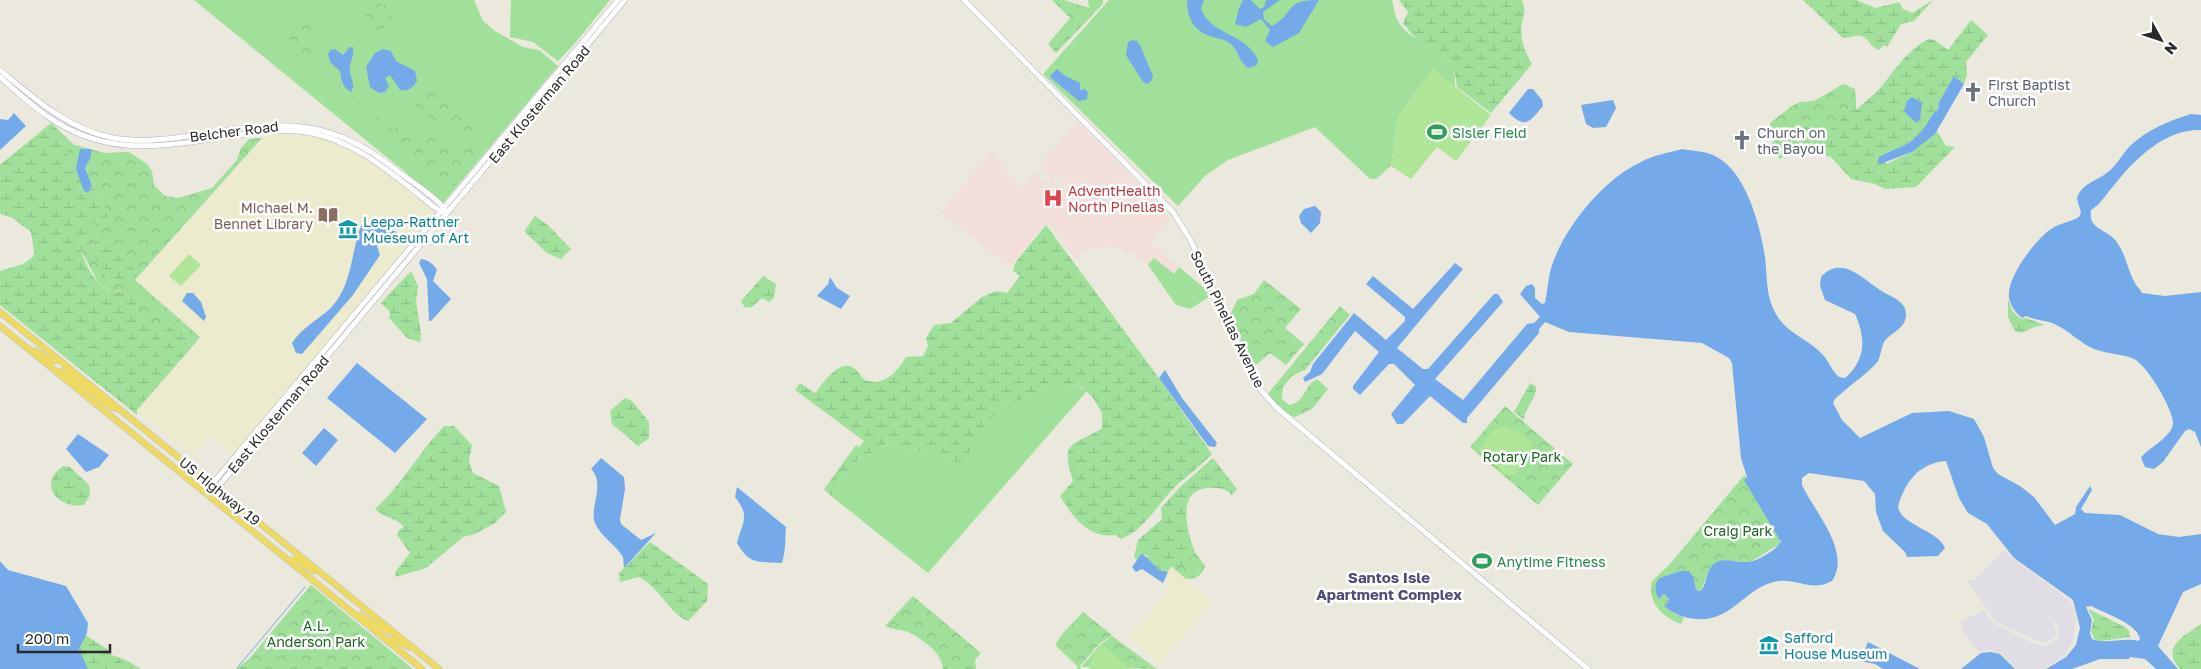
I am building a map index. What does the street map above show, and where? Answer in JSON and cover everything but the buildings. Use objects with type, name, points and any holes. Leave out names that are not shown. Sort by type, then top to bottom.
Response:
[{"type":"highway","name":"US Highway 19","points":[[0,314],[9,319],[439,669]]},
{"type":"highway","name":"US Highway 19","points":[[0,326],[422,669]]},
{"type":"highway","points":[[24,345],[51,361],[59,360]]},
{"type":"highway","points":[[56,371],[65,372],[109,406],[119,409]]},
{"type":"highway","points":[[289,561],[299,561],[330,581]]},
{"type":"highway","points":[[349,610],[370,620],[385,631],[394,632]]},
{"type":"highway","points":[[386,640],[393,639],[420,653]]},
{"type":"main road","name":"East Klosterman Road","points":[[214,486],[618,0]]},
{"type":"main road","name":"East Klosterman Road","points":[[207,494],[448,214],[625,0]]},
{"type":"main road","name":"South Pinellas Avenue","points":[[964,0],[1173,212],[1191,240],[1253,376],[1260,389],[1277,408],[1588,669]]},
{"type":"main road","name":"Belcher Road","points":[[0,70],[61,118],[85,130],[110,137],[151,141],[279,124],[306,126],[328,131],[357,142],[375,153],[442,210]]},
{"type":"main road","name":"Belcher Road","points":[[0,77],[60,124],[86,137],[113,144],[158,146],[271,130],[297,130],[324,135],[348,144],[368,156],[448,214]]},
{"type":"shaded area","name":"AdventHealth North Pinellas","points":[[1077,121],[1170,217],[1150,243],[1179,267],[1174,274],[1154,258],[1148,265],[1134,254],[1113,246],[1091,248],[1076,259],[1047,221],[1010,267],[940,212],[992,152],[1020,188],[1034,171],[1047,184],[1052,179],[1039,166]],"holes":[[[1057,173],[1069,185],[1065,191],[1052,179]]]},
{"type":"shaded area","points":[[281,132],[329,140],[363,155],[431,208],[434,216],[233,455],[210,436],[193,456],[138,411],[202,337],[136,281],[267,134]]},
{"type":"shaded area","points":[[2004,549],[2013,559],[2070,601],[2074,610],[2076,619],[2073,641],[2064,656],[2044,669],[2017,669],[2001,653],[1990,650],[1980,652],[1964,634],[1961,625],[1961,622],[1984,610],[1993,623],[2035,644],[2046,646],[2059,638],[2059,628],[2056,621],[2053,623],[2057,632],[2054,638],[2042,643],[1996,622],[1967,580],[1974,580]]},
{"type":"shaded area","points":[[1170,567],[1213,602],[1159,664],[1129,638],[1169,589],[1166,581]]},
{"type":"green space","points":[[194,0],[474,0],[483,21],[495,31],[523,47],[539,50],[558,66],[443,203]]},
{"type":"green space","points":[[511,0],[610,0],[558,61],[533,42],[510,37]]},
{"type":"green space","points":[[1052,0],[1064,0],[1089,8],[1088,0],[1103,0],[1103,4],[1056,53],[1048,44],[1070,18]]},
{"type":"green space","points":[[1109,0],[1392,0],[1396,17],[1402,27],[1409,34],[1442,54],[1448,60],[1454,69],[1455,87],[1433,69],[1398,116],[1391,166],[1376,179],[1370,179],[1315,127],[1228,160],[1205,176],[1178,206],[1043,74]]},
{"type":"green space","points":[[1399,0],[1522,0],[1524,14],[1521,28],[1522,39],[1532,64],[1491,113],[1457,87],[1453,67],[1445,56],[1425,45],[1404,25],[1403,23],[1408,12]]},
{"type":"green space","points":[[1803,0],[1856,0],[1876,8],[1899,2],[1903,9],[1912,13],[1933,0],[1914,21],[1901,24],[1887,47],[1884,45],[1879,50],[1860,36],[1843,38]]},
{"type":"green space","points":[[374,1],[389,7],[394,20],[394,27],[377,30],[362,13],[365,6]]},
{"type":"green space","points":[[309,14],[313,21],[308,39],[315,62],[325,79],[330,81],[337,78],[347,95],[353,96],[360,106],[373,113],[388,127],[398,128],[404,132],[421,130],[431,136],[441,137],[459,151],[467,148],[475,151],[480,146],[485,150],[453,187],[379,128],[280,44],[286,37],[286,32],[298,29]]},
{"type":"green space","points":[[1971,20],[1988,35],[1966,62],[1967,74],[1964,84],[1954,76],[1939,102],[1938,110],[1932,115],[1924,129],[1908,144],[1887,152],[1886,164],[1912,152],[1937,131],[1946,146],[1955,147],[1916,187],[1885,189],[1875,184],[1851,179],[1830,156],[1828,157],[1803,143],[1790,133],[1795,126],[1802,124],[1821,133],[1832,128],[1856,100],[1856,110],[1876,92],[1902,60],[1914,49],[1928,39],[1934,40],[1948,50]]},
{"type":"green space","name":"Sisler Field","points":[[1433,69],[1491,115],[1456,161],[1437,147],[1411,179],[1391,166],[1398,116]]},
{"type":"green space","points":[[1843,84],[1855,89],[1856,100],[1832,128],[1821,133],[1802,124],[1796,141],[1801,142],[1780,159],[1771,147],[1777,131],[1770,126],[1770,123],[1792,106],[1800,102],[1814,101]]},
{"type":"green space","points":[[423,87],[466,115],[479,112],[469,136],[435,121],[419,109],[412,97]]},
{"type":"green space","points":[[51,123],[73,144],[65,160],[69,173],[71,163],[79,151],[77,169],[80,177],[88,193],[92,186],[105,207],[108,222],[101,228],[90,220],[90,228],[81,250],[92,274],[106,289],[112,291],[131,291],[134,293],[137,296],[136,314],[161,334],[177,319],[182,325],[191,348],[137,410],[137,415],[0,305],[0,271],[23,264],[33,257],[34,251],[31,232],[11,217],[0,214],[0,165]]},
{"type":"green space","points":[[262,138],[135,280],[200,337],[191,348],[182,325],[177,319],[161,334],[136,314],[137,296],[120,290],[114,292],[98,282],[81,250],[87,235],[90,219],[105,207],[90,183],[85,167],[91,157],[70,175],[65,160],[72,144],[105,153],[129,152],[147,164],[152,171],[154,185],[165,196],[178,198],[212,188],[237,160],[241,148],[249,139]],"holes":[[[95,236],[136,271],[113,285],[92,255]]]},
{"type":"green space","points":[[535,216],[549,226],[571,249],[561,259],[547,253],[525,232]]},
{"type":"green space","points":[[1046,225],[1159,378],[1212,454],[1177,485],[1144,523],[1130,535],[1121,539],[1116,535],[1097,534],[1089,530],[1070,512],[1060,496],[1073,481],[1069,467],[1069,450],[1077,442],[1102,428],[1102,413],[1093,398],[1082,387],[1076,385],[1039,390],[1022,400],[1007,402],[984,425],[980,441],[960,462],[954,461],[943,453],[910,450],[889,442],[879,450],[857,461],[831,496],[824,489],[856,445],[859,447],[864,441],[795,390],[800,383],[815,393],[832,373],[843,366],[849,366],[856,370],[865,380],[872,382],[884,380],[894,373],[906,357],[923,356],[928,346],[926,338],[934,325],[951,323],[982,297],[996,291],[1007,293],[1020,276],[1013,271],[1015,263]]},
{"type":"green space","points":[[95,235],[136,271],[136,274],[113,285],[92,255]]},
{"type":"green space","points":[[189,254],[201,265],[181,286],[169,276]]},
{"type":"green space","points":[[1154,258],[1174,274],[1179,267],[1209,292],[1209,297],[1190,309],[1176,305],[1148,265]]},
{"type":"green space","points":[[411,271],[418,286],[416,301],[421,334],[420,342],[407,338],[389,318],[390,312],[381,303]]},
{"type":"green space","points":[[763,276],[776,284],[774,298],[769,302],[762,298],[752,307],[745,308],[741,301]]},
{"type":"green space","points":[[1264,280],[1301,309],[1285,328],[1304,344],[1286,365],[1270,353],[1257,364],[1249,361],[1230,315],[1237,300],[1254,294]]},
{"type":"green space","points":[[2008,300],[2013,312],[2021,319],[2026,318],[2045,325],[2034,327],[2022,333],[2015,331],[2008,317]]},
{"type":"green space","points":[[1340,306],[1350,315],[1305,370],[1292,376],[1283,387],[1282,399],[1289,405],[1294,404],[1309,385],[1317,379],[1328,389],[1312,409],[1295,417],[1291,416],[1267,395]]},
{"type":"green space","points":[[1530,383],[1536,386],[1536,391],[1526,411],[1524,420],[1514,412]]},
{"type":"green space","points":[[1076,385],[1087,391],[928,573],[831,496],[857,461],[890,442],[910,450],[943,453],[954,461],[980,441],[983,425],[1007,402],[1022,400],[1039,390]]},
{"type":"green space","points":[[625,398],[632,401],[649,422],[649,438],[638,446],[612,424],[610,411]]},
{"type":"green space","name":"Rotary Park","points":[[1505,406],[1573,464],[1538,505],[1470,447]]},
{"type":"green space","points":[[444,426],[454,426],[472,445],[469,461],[473,473],[499,486],[506,512],[495,523],[475,534],[463,537],[426,568],[396,577],[395,572],[410,553],[397,535],[399,530],[404,527],[375,509],[394,490]]},
{"type":"green space","points":[[1503,426],[1520,432],[1533,444],[1516,474],[1508,476],[1479,451],[1492,431]]},
{"type":"green space","points":[[1213,458],[1237,489],[1232,495],[1222,489],[1210,488],[1199,490],[1192,495],[1186,512],[1189,534],[1195,552],[1182,565],[1175,567],[1165,565],[1142,553],[1137,560],[1134,557],[1138,540],[1162,519],[1161,508],[1180,487]]},
{"type":"green space","points":[[63,466],[70,467],[89,485],[90,495],[84,505],[65,503],[58,499],[54,493],[51,487],[52,480]]},
{"type":"green space","name":"Craig Park","points":[[1745,474],[1747,484],[1780,538],[1780,544],[1750,562],[1720,561],[1709,569],[1701,591],[1696,590],[1694,578],[1680,571],[1659,579],[1655,588],[1659,599],[1664,594],[1670,600],[1675,614],[1684,617],[1681,624],[1674,621],[1662,613],[1654,602],[1651,589],[1652,581],[1670,564]]},
{"type":"green space","points":[[650,542],[708,584],[707,601],[688,621],[676,613],[653,588],[639,577],[620,582],[619,573]]},
{"type":"green space","points":[[1195,552],[1205,566],[1200,575],[1193,578],[1186,579],[1171,566],[1168,572],[1159,570],[1147,560],[1147,557],[1150,556],[1158,561],[1179,566]]},
{"type":"green space","name":"A.L. Anderson Park","points":[[311,585],[413,669],[236,669],[249,659]]},
{"type":"green space","points":[[913,596],[981,653],[975,660],[976,669],[943,669],[939,657],[925,642],[908,632],[885,626]]},
{"type":"green space","points":[[2088,609],[2125,627],[2129,631],[2130,637],[2101,641],[2094,639],[2091,631],[2094,620]]},
{"type":"green space","points":[[1083,612],[1112,635],[1099,644],[1080,666],[1081,669],[1076,669],[1078,667],[1055,645],[1063,633]]},
{"type":"green space","points":[[2201,624],[2201,669],[2180,669],[2174,661],[2173,648],[2182,638]]},
{"type":"green space","points":[[85,635],[107,649],[112,655],[126,660],[141,669],[83,669],[79,649]]},
{"type":"green space","points":[[1112,636],[1157,669],[1081,667],[1100,645]]},
{"type":"green space","points":[[1102,644],[1130,669],[1089,669],[1094,653]]},
{"type":"water","points":[[1187,0],[1204,0],[1201,8],[1205,17],[1211,24],[1245,44],[1258,60],[1257,65],[1248,68],[1230,43],[1207,35],[1198,29],[1189,16]]},
{"type":"water","points":[[1243,0],[1251,0],[1260,9],[1264,7],[1266,0],[1280,0],[1263,12],[1264,19],[1272,26],[1300,2],[1319,0],[1299,33],[1273,47],[1265,41],[1270,30],[1261,19],[1246,27],[1235,24]]},
{"type":"water","points":[[1132,40],[1137,41],[1140,45],[1153,76],[1148,84],[1143,82],[1126,55],[1128,42]]},
{"type":"water","points":[[350,47],[353,47],[350,66],[353,85],[351,92],[344,86],[340,71],[330,62],[328,54],[330,50],[335,49],[343,55]]},
{"type":"water","points":[[383,49],[391,51],[396,61],[415,71],[417,81],[412,87],[407,90],[400,90],[390,75],[385,78],[389,86],[385,92],[379,93],[370,87],[366,67],[375,53]]},
{"type":"water","points":[[1057,69],[1080,83],[1080,90],[1085,89],[1088,92],[1087,99],[1079,101],[1052,79],[1050,76]]},
{"type":"water","points":[[1954,76],[1964,84],[1935,134],[1912,152],[1880,164],[1878,162],[1879,157],[1908,144],[1924,128],[1932,115],[1938,110],[1939,102]]},
{"type":"water","points":[[1528,89],[1533,89],[1542,100],[1543,106],[1528,122],[1524,122],[1509,113]]},
{"type":"water","points":[[1912,97],[1922,103],[1920,120],[1916,123],[1904,111],[1907,101]]},
{"type":"water","points":[[1613,100],[1616,108],[1606,127],[1593,128],[1586,124],[1581,105]]},
{"type":"water","points":[[14,113],[26,126],[0,150],[0,119],[8,120]]},
{"type":"water","points":[[2191,114],[2201,115],[2201,130],[2175,134],[2152,147],[2132,164],[2101,202],[2091,210],[2092,221],[2095,225],[2116,241],[2132,278],[2142,293],[2165,296],[2201,292],[2201,447],[2195,432],[2189,429],[2185,431],[2163,462],[2154,469],[2145,467],[2141,458],[2169,433],[2173,423],[2164,398],[2146,370],[2134,359],[2091,348],[2052,323],[2026,316],[2022,318],[2011,304],[2009,290],[2012,280],[2023,260],[2044,234],[2054,227],[2079,217],[2081,213],[2077,199],[2085,186],[2104,175],[2130,146],[2151,130]]},
{"type":"water","points":[[80,149],[91,149],[91,157],[85,168],[92,186],[88,193],[84,191],[76,169]]},
{"type":"water","points":[[1682,149],[1711,154],[1726,163],[1735,174],[1750,200],[1755,215],[1765,257],[1769,294],[1777,316],[1789,329],[1817,349],[1839,377],[1845,378],[1857,364],[1862,348],[1861,332],[1855,314],[1825,300],[1820,286],[1821,277],[1836,268],[1844,268],[1859,275],[1904,306],[1906,311],[1905,320],[1900,328],[1884,342],[1878,361],[1835,399],[1833,403],[1842,420],[1860,438],[1912,413],[1949,411],[1974,419],[1984,437],[1993,468],[1998,474],[2020,486],[2034,497],[2055,525],[2075,514],[2076,507],[2090,486],[2092,490],[2081,509],[2085,513],[2120,515],[2158,534],[2179,537],[2201,534],[2201,584],[2183,592],[2158,646],[2178,669],[2156,669],[2145,659],[2130,657],[2129,659],[2100,659],[2072,669],[2046,669],[2066,657],[2076,645],[2080,628],[2073,600],[2014,558],[1987,524],[1968,513],[1959,498],[1946,461],[1920,470],[1908,483],[1898,507],[1906,519],[1941,542],[1945,548],[1938,556],[1907,557],[1905,552],[1883,531],[1876,512],[1875,494],[1864,481],[1809,473],[1802,478],[1802,485],[1829,532],[1837,557],[1837,570],[1832,581],[1818,585],[1786,581],[1767,584],[1757,589],[1729,610],[1709,619],[1687,618],[1668,609],[1664,606],[1670,600],[1664,594],[1659,599],[1656,591],[1656,583],[1660,578],[1680,571],[1689,571],[1694,578],[1696,590],[1701,591],[1710,569],[1715,563],[1723,560],[1751,561],[1770,552],[1781,542],[1744,480],[1747,477],[1741,458],[1732,363],[1729,358],[1702,343],[1569,332],[1545,322],[1539,329],[1539,333],[1467,418],[1467,423],[1463,423],[1430,396],[1403,424],[1397,424],[1391,414],[1415,385],[1394,364],[1389,364],[1360,395],[1353,389],[1353,386],[1379,352],[1355,331],[1322,374],[1305,382],[1303,378],[1310,372],[1313,364],[1354,313],[1386,340],[1405,321],[1405,317],[1366,284],[1373,276],[1413,309],[1455,263],[1463,269],[1397,348],[1423,369],[1428,369],[1494,294],[1498,294],[1503,302],[1435,379],[1463,400],[1527,324],[1534,323],[1540,317],[1520,294],[1526,286],[1532,284],[1535,288],[1535,298],[1542,304],[1545,303],[1550,272],[1555,256],[1573,224],[1585,208],[1626,170],[1651,158]],"holes":[[[2091,606],[2133,628],[2140,639],[2138,641],[2098,641],[2092,639],[2090,633],[2092,620],[2086,607]]]},
{"type":"water","points":[[1315,206],[1321,212],[1320,223],[1311,233],[1301,223],[1299,216],[1304,209]]},
{"type":"water","points":[[373,224],[397,232],[396,242],[393,244],[382,239],[378,240],[377,246],[380,255],[353,295],[302,354],[296,353],[292,343],[297,336],[330,308],[341,294],[361,226]]},
{"type":"water","points":[[421,259],[426,260],[436,268],[433,281],[451,299],[431,321],[429,321],[427,279],[419,263]]},
{"type":"water","points":[[830,277],[837,288],[850,296],[841,309],[817,296],[828,284]]},
{"type":"water","points":[[187,293],[193,293],[201,302],[206,317],[204,321],[182,301]]},
{"type":"water","points":[[357,363],[427,419],[395,453],[327,398]]},
{"type":"water","points":[[1165,370],[1182,398],[1217,443],[1215,447],[1208,446],[1159,378]]},
{"type":"water","points":[[324,428],[338,440],[316,466],[302,453]]},
{"type":"water","points":[[78,434],[109,455],[99,467],[86,472],[66,449]]},
{"type":"water","points":[[601,458],[624,477],[625,489],[620,519],[621,524],[641,540],[656,533],[624,568],[623,557],[601,533],[595,523],[594,510],[597,482],[591,469]]},
{"type":"water","points":[[737,487],[786,527],[782,563],[761,562],[751,559],[746,556],[737,543],[744,515],[735,497]]},
{"type":"water","points":[[1142,553],[1159,570],[1168,572],[1163,583],[1142,569],[1136,572],[1132,567]]},
{"type":"water","points":[[0,561],[8,570],[66,586],[88,623],[87,633],[79,649],[88,669],[0,669]]},
{"type":"water","points":[[1868,642],[1920,669],[1883,669],[1875,664],[1860,661]]},
{"type":"water","points":[[1991,652],[2000,654],[2015,669],[1961,669],[1981,653]]},
{"type":"waterway","points":[[237,668],[305,587]]},
{"type":"place","name":"First Baptist Church","points":[[1973,92]]},
{"type":"place","name":"Sisler Field","points":[[1437,132]]},
{"type":"place","name":"Church on the Bayou","points":[[1742,140]]},
{"type":"place","name":"AdventHealth North Pinellas","points":[[1053,198]]},
{"type":"place","name":"Michael M. Bennet Library","points":[[328,215]]},
{"type":"place","name":"Leepa-Rattner Mueseum of Art","points":[[348,229]]},
{"type":"place","name":"Anytime Fitness","points":[[1482,561]]},
{"type":"place","name":"Safford House Museum","points":[[1769,645]]},
{"type":"district","name":"Santos Isle Apartment Complex","points":[[1389,586]]}]
